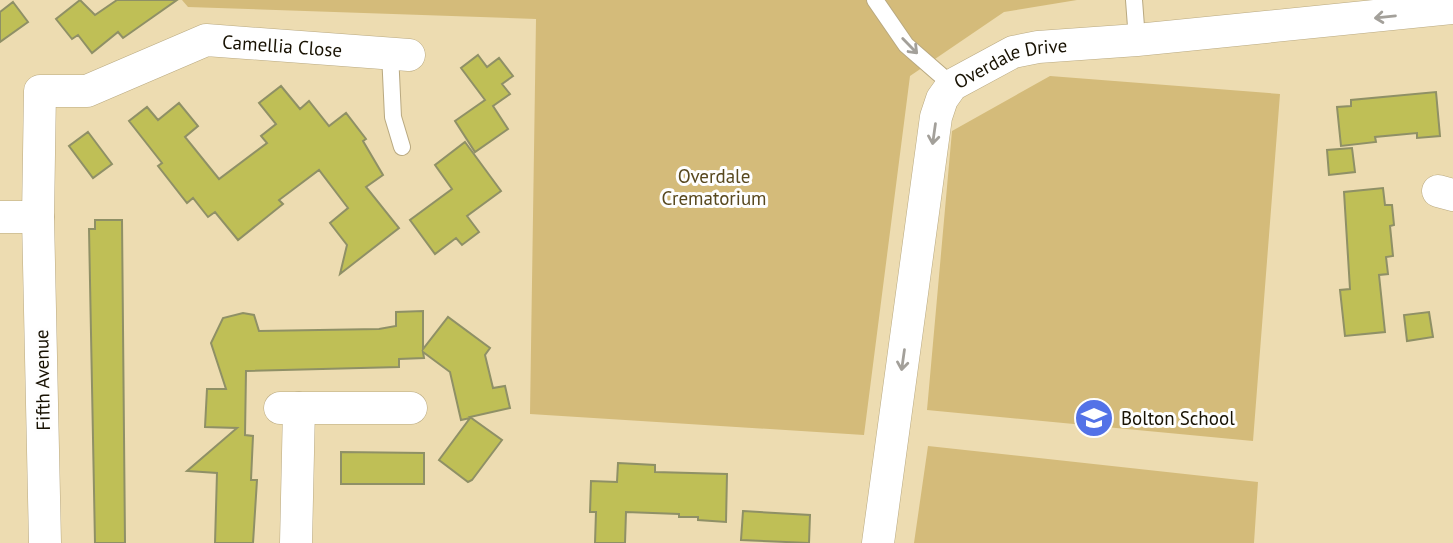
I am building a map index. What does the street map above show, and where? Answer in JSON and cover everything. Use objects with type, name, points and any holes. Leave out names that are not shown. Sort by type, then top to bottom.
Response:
[{"type":"street","name":"Overdale Drive","points":[[878,543],[936,117],[942,99],[952,85],[1013,52],[1038,47],[1137,40],[1453,8]]},
{"type":"street","name":"Camellia Close","points":[[40,91],[87,91],[205,40],[400,54]]},
{"type":"street","name":"Fifth Avenue","points":[[40,91],[38,217],[45,543]]},
{"type":"street","points":[[0,217],[38,217]]},
{"type":"street","points":[[296,543],[290,408],[411,408]]},
{"type":"lane","points":[[875,0],[906,45],[952,85]]},
{"type":"lane","points":[[1134,0],[1137,40]]},
{"type":"lane","points":[[400,54],[393,117],[402,147]]},
{"type":"green space","name":"Overdale Crematorium","points":[[182,0],[1077,0],[1004,12],[910,76],[864,435],[530,414],[536,19],[188,7]]},
{"type":"green space","name":"Bolton School","points":[[1050,76],[1280,94],[1253,441],[927,410],[952,131]]},
{"type":"green space","points":[[928,446],[1258,482],[1254,543],[914,543]]},
{"type":"building","points":[[80,0],[95,15],[117,0],[177,0],[123,38],[118,32],[92,53],[78,35],[72,39],[56,19]]},
{"type":"building","points":[[13,2],[28,22],[0,42],[0,12]]},
{"type":"building","points":[[478,55],[487,67],[499,58],[513,76],[502,84],[510,94],[493,106],[508,129],[475,152],[455,121],[485,100],[461,68]]},
{"type":"building","points":[[281,86],[300,109],[309,101],[329,126],[346,113],[366,139],[363,141],[383,175],[366,187],[399,228],[340,274],[347,245],[330,223],[348,208],[319,170],[279,200],[283,204],[238,240],[215,212],[208,217],[193,198],[187,203],[158,166],[162,163],[129,121],[147,107],[158,120],[179,103],[198,126],[185,137],[219,179],[267,143],[261,136],[276,124],[259,103]]},
{"type":"building","points":[[1436,92],[1440,136],[1417,138],[1417,133],[1375,137],[1376,142],[1341,146],[1337,107],[1351,106],[1351,100]]},
{"type":"building","points":[[88,132],[112,164],[93,178],[69,146]]},
{"type":"building","points":[[465,142],[501,191],[467,216],[479,232],[462,245],[456,238],[435,254],[410,220],[452,189],[435,165]]},
{"type":"building","points":[[1352,148],[1355,172],[1329,175],[1327,150]]},
{"type":"building","points":[[1383,188],[1385,205],[1392,205],[1394,225],[1390,226],[1393,256],[1386,257],[1388,274],[1379,275],[1385,332],[1345,336],[1340,290],[1350,289],[1344,192]]},
{"type":"building","points":[[95,220],[122,220],[125,543],[95,543],[89,229],[95,229]]},
{"type":"building","points":[[423,311],[423,349],[448,317],[490,348],[485,355],[493,388],[505,386],[510,408],[470,417],[502,440],[472,480],[468,482],[439,460],[470,418],[461,420],[450,372],[423,352],[424,358],[399,359],[399,367],[246,371],[245,435],[253,436],[251,480],[257,480],[253,543],[215,543],[217,473],[187,471],[237,428],[205,427],[207,389],[226,389],[211,343],[223,318],[243,313],[254,315],[259,331],[379,329],[396,326],[396,312]]},
{"type":"building","points":[[1429,312],[1433,337],[1407,341],[1404,315]]},
{"type":"building","points":[[341,452],[424,453],[424,484],[341,484]]},
{"type":"building","points":[[618,463],[655,465],[655,472],[727,474],[726,522],[679,517],[679,514],[626,512],[625,543],[595,543],[596,512],[590,512],[591,481],[617,482]]},
{"type":"building","points":[[743,511],[810,515],[809,543],[741,540]]},
{"type":"place","name":"Bolton School","points":[[1094,418]]}]
